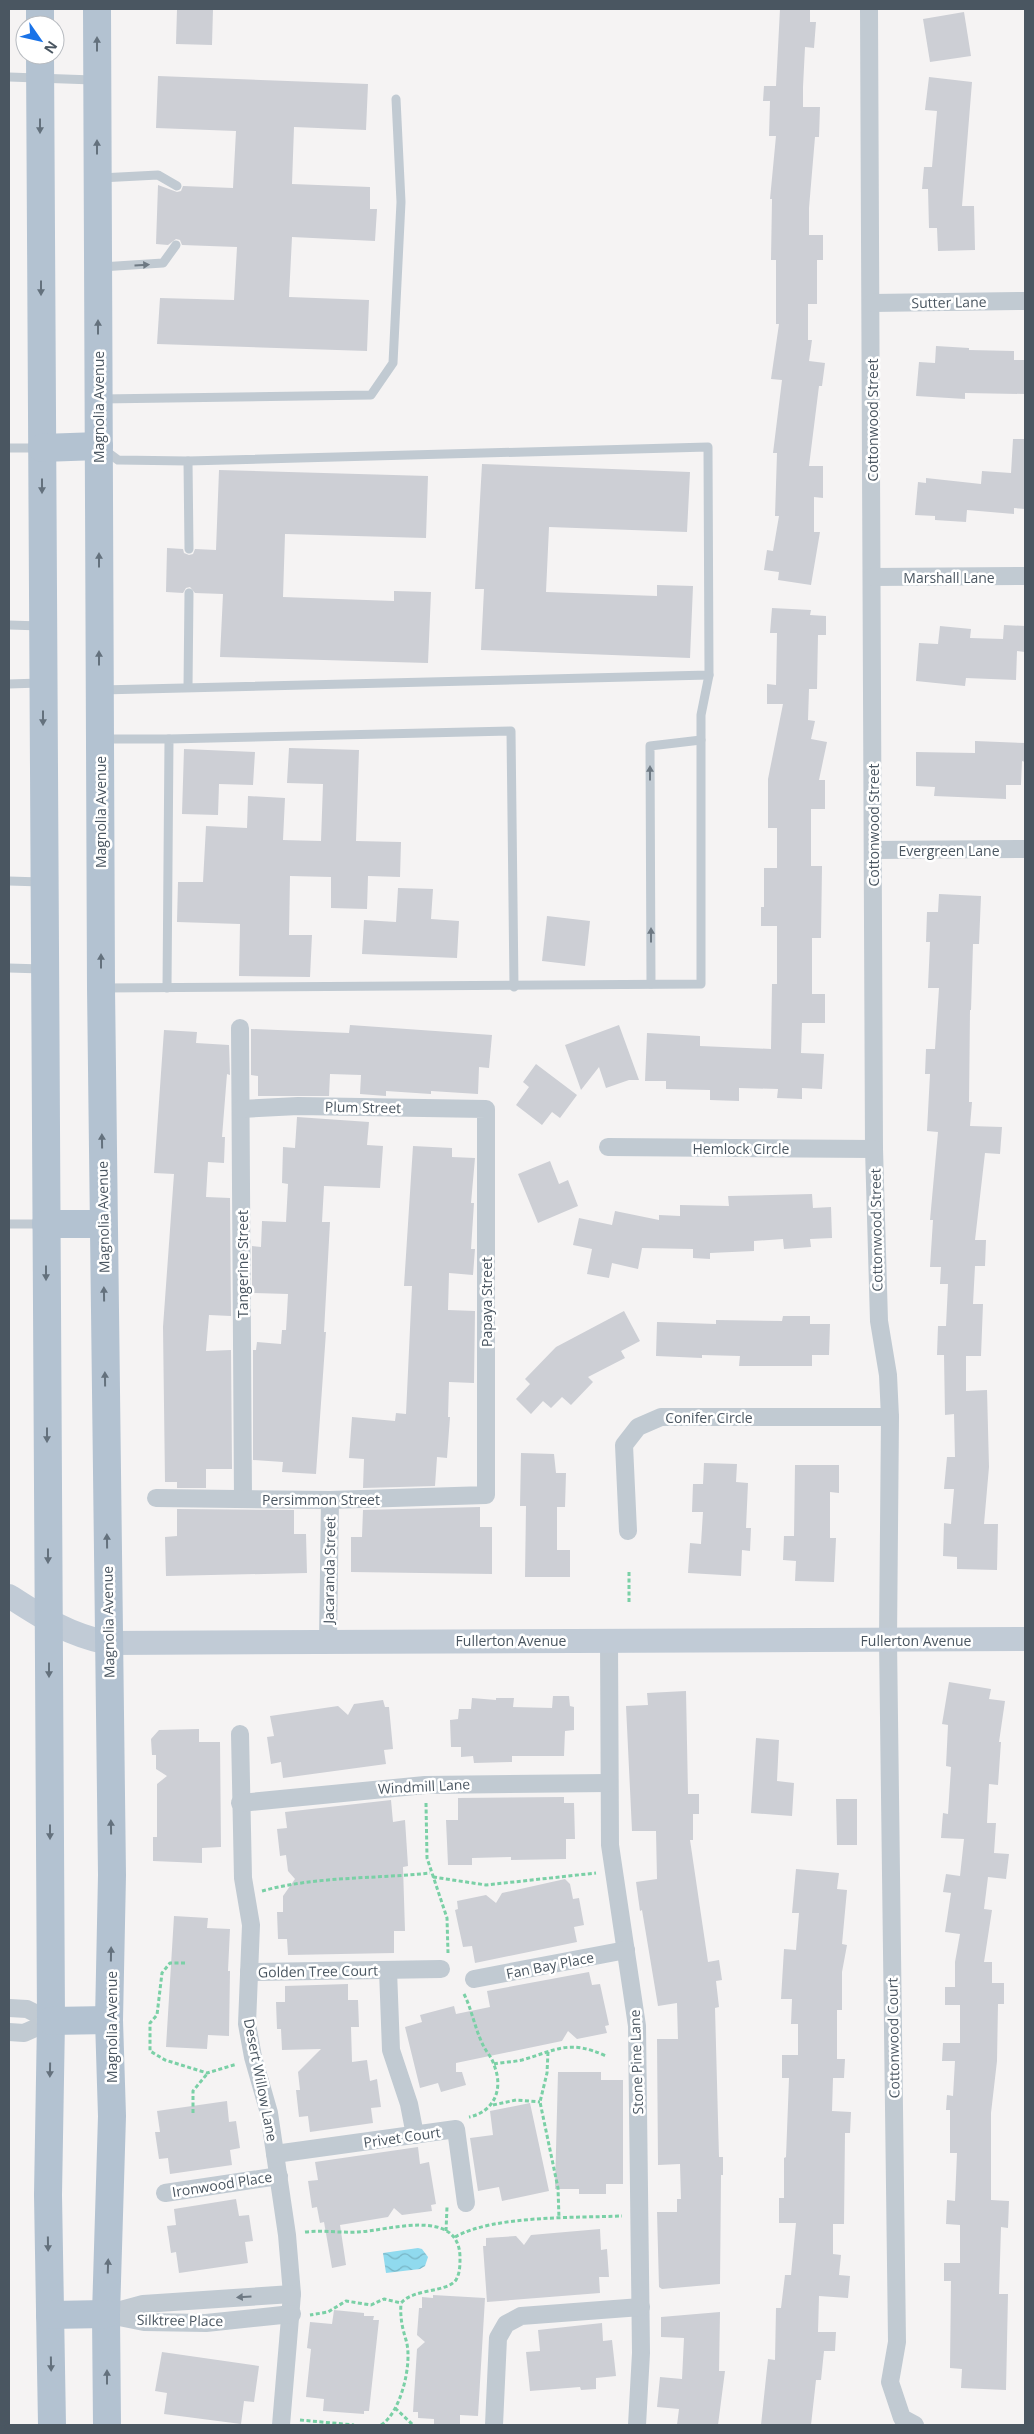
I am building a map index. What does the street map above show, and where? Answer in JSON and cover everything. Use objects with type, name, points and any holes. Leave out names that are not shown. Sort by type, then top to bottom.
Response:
[{"type":"main road","name":"Magnolia Avenue","points":[[97,9],[101,988],[112,1875],[109,2020],[112,2116],[106,2314],[107,2425]]},
{"type":"main road","points":[[40,66],[51,2021],[48,2195],[52,2425]]},
{"type":"main road","points":[[42,448],[99,446]]},
{"type":"main road","points":[[46,1224],[103,1224]]},
{"type":"main road","name":"Fullerton Avenue","points":[[9,1596],[48,1621],[79,1636],[108,1642],[1025,1639]]},
{"type":"main road","points":[[51,2021],[109,2020]]},
{"type":"main road","points":[[50,2315],[106,2314]]},
{"type":"street","name":"Cottonwood Street","points":[[869,9],[872,303],[874,1149],[879,1321],[888,1375],[890,1417],[888,1640]]},
{"type":"street","name":"Sutter Lane","points":[[872,303],[1025,301]]},
{"type":"street","name":"Marshall Lane","points":[[872,578],[1025,576]]},
{"type":"street","name":"Evergreen Lane","points":[[874,850],[1025,850]]},
{"type":"street","name":"Tangerine Street","points":[[240,1028],[243,1499]]},
{"type":"street","name":"Plum Street","points":[[241,1109],[298,1106],[486,1109]]},
{"type":"street","name":"Papaya Street","points":[[486,1109],[486,1495]]},
{"type":"street","name":"Hemlock Circle","points":[[608,1147],[874,1149]]},
{"type":"street","name":"Conifer Circle","points":[[628,1530],[624,1445],[638,1427],[661,1417],[890,1417]]},
{"type":"street","name":"Persimmon Street","points":[[156,1498],[330,1500],[486,1495]]},
{"type":"street","name":"Jacaranda Street","points":[[328,1641],[330,1500]]},
{"type":"street","name":"Stone Pine Lane","points":[[609,1640],[608,1783],[610,1845],[637,2026],[642,2307],[637,2425]]},
{"type":"street","name":"Cottonwood Court","points":[[888,1640],[897,2342],[890,2382],[902,2418],[915,2425]]},
{"type":"street","name":"Desert Willow Lane","points":[[240,1734],[243,1878],[251,1925],[247,2024],[253,2057],[269,2112],[279,2176],[292,2294],[292,2314],[282,2422]]},
{"type":"street","name":"Windmill Lane","points":[[240,1803],[425,1785],[608,1783]]},
{"type":"street","name":"Fan Bay Place","points":[[474,1979],[626,1950]]},
{"type":"street","name":"Golden Tree Court","points":[[249,1972],[441,1968]]},
{"type":"street","name":"Golden Tree Court","points":[[388,1970],[391,2050],[410,2104],[415,2135]]},
{"type":"street","points":[[9,2008],[27,2009],[51,2021]]},
{"type":"street","points":[[9,2032],[24,2033],[51,2021]]},
{"type":"street","name":"Privet Court","points":[[275,2154],[456,2129],[466,2203]]},
{"type":"street","name":"Ironwood Place","points":[[165,2193],[279,2176]]},
{"type":"street","name":"Silktree Place","points":[[106,2314],[142,2304],[292,2294]]},
{"type":"street","points":[[494,2425],[498,2338],[506,2324],[521,2316],[642,2307]]},
{"type":"street","name":"Silktree Place","points":[[106,2314],[144,2322],[206,2323],[292,2314]]},
{"type":"lane","points":[[9,78],[40,66],[97,80]]},
{"type":"lane","points":[[98,399],[370,395],[393,363],[401,202],[396,99]]},
{"type":"lane","points":[[98,178],[158,175],[177,186]]},
{"type":"lane","points":[[98,268],[164,263],[176,245]]},
{"type":"lane","points":[[99,446],[118,460],[188,461],[708,447],[709,675],[701,715],[701,984],[514,987],[101,988]]},
{"type":"lane","points":[[9,448],[42,448]]},
{"type":"lane","points":[[188,461],[189,549]]},
{"type":"lane","points":[[188,687],[189,593]]},
{"type":"lane","points":[[9,625],[43,626]]},
{"type":"lane","points":[[100,690],[709,675]]},
{"type":"lane","points":[[9,684],[43,683]]},
{"type":"lane","points":[[100,739],[511,731],[514,987]]},
{"type":"lane","points":[[167,988],[170,739]]},
{"type":"lane","points":[[651,984],[650,746],[701,740]]},
{"type":"lane","points":[[9,881],[44,882]]},
{"type":"lane","points":[[9,968],[45,969]]},
{"type":"lane","points":[[9,1224],[46,1224]]},
{"type":"path","points":[[629,1572],[629,1603]]},
{"type":"path","points":[[433,1877],[486,1884],[613,1871]]},
{"type":"path","points":[[246,1894],[302,1882],[403,1877],[430,1873]]},
{"type":"path","points":[[185,1963],[170,1963],[162,1973],[157,2015],[150,2023],[150,2051],[173,2063],[207,2073],[242,2063]]},
{"type":"path","points":[[494,2064],[520,2061],[572,2046],[588,2048],[606,2056]]},
{"type":"path","points":[[548,2052],[547,2073],[540,2102],[558,2188],[559,2218]]},
{"type":"path","points":[[193,2113],[193,2091],[207,2073]]},
{"type":"path","points":[[493,2105],[516,2100],[540,2102]]},
{"type":"path","points":[[455,2237],[472,2228],[515,2221],[639,2216]]},
{"type":"path","points":[[286,2235],[320,2230],[358,2232],[414,2224],[446,2231],[455,2237],[460,2254],[459,2273],[455,2281],[410,2296],[401,2303],[400,2318],[407,2353],[404,2380],[395,2408],[389,2419],[381,2425]]},
{"type":"path","points":[[292,2314],[324,2314],[346,2301],[371,2306],[384,2299],[401,2303]]},
{"type":"path","points":[[395,2408],[412,2425]]},
{"type":"path","points":[[282,2422],[354,2425]]},
{"type":"water","points":[[422,2249],[428,2257],[425,2266],[420,2269],[386,2273],[383,2253]]},
{"type":"building","points":[[177,9],[213,9],[212,45],[176,44]]},
{"type":"building","points":[[780,9],[810,9],[810,22],[816,22],[814,48],[805,47],[803,87],[803,107],[820,107],[819,137],[815,137],[809,208],[809,235],[823,235],[823,260],[817,260],[817,304],[808,304],[808,340],[812,340],[809,361],[825,363],[822,386],[819,386],[809,466],[823,466],[823,498],[814,497],[814,532],[820,532],[811,585],[778,580],[779,572],[764,570],[767,550],[773,551],[779,516],[775,516],[777,453],[773,453],[782,380],[771,379],[779,324],[776,324],[776,260],[771,260],[772,199],[770,199],[776,136],[769,136],[770,101],[763,101],[764,86],[776,86]]},
{"type":"building","points":[[964,12],[971,56],[930,62],[923,19]]},
{"type":"building","points":[[158,76],[368,84],[366,130],[294,127],[292,184],[370,187],[370,209],[377,209],[375,241],[292,237],[289,297],[369,300],[367,351],[157,344],[160,298],[234,300],[237,247],[182,245],[180,240],[176,239],[168,245],[156,244],[158,185],[177,192],[181,191],[183,186],[233,188],[236,131],[156,128]]},
{"type":"building","points":[[929,77],[972,82],[962,206],[974,206],[975,250],[938,251],[937,228],[929,228],[928,189],[922,189],[924,167],[932,167],[937,111],[925,110]]},
{"type":"building","points":[[936,346],[969,348],[969,350],[1014,351],[1014,360],[1025,360],[1025,394],[965,393],[965,399],[916,396],[919,362],[935,363]]},
{"type":"building","points":[[1013,439],[1025,439],[1025,509],[1014,508],[1014,514],[967,510],[966,522],[935,520],[935,516],[915,515],[918,482],[926,483],[926,478],[981,484],[982,471],[1011,473]]},
{"type":"building","points":[[482,464],[690,472],[687,532],[549,527],[546,592],[657,596],[657,585],[693,586],[690,658],[481,650],[484,589],[475,589]]},
{"type":"building","points":[[219,470],[428,476],[426,538],[285,534],[283,597],[394,601],[394,591],[431,592],[428,663],[220,657],[223,594],[195,593],[190,587],[186,588],[183,593],[166,592],[167,548],[183,549],[184,553],[189,555],[193,554],[195,549],[216,550]]},
{"type":"building","points":[[772,608],[811,610],[810,615],[826,616],[826,635],[818,635],[817,689],[809,689],[808,720],[815,721],[811,739],[827,742],[819,780],[825,780],[825,809],[811,809],[811,866],[822,866],[821,938],[812,938],[812,994],[825,994],[825,1023],[802,1023],[801,1053],[824,1054],[822,1089],[802,1088],[802,1099],[777,1098],[778,1089],[739,1088],[739,1101],[710,1100],[710,1090],[666,1089],[666,1081],[645,1081],[647,1033],[700,1036],[700,1046],[771,1049],[772,984],[777,984],[777,926],[761,926],[761,907],[764,907],[764,868],[777,868],[777,828],[768,828],[768,779],[783,704],[767,704],[767,684],[776,685],[777,633],[770,633]]},
{"type":"building","points":[[1004,625],[1025,626],[1025,652],[1017,651],[1016,680],[966,678],[965,686],[916,681],[919,643],[938,644],[940,626],[971,629],[970,638],[1003,639]]},
{"type":"building","points":[[975,741],[1025,743],[1025,762],[1022,761],[1021,785],[1006,785],[1006,799],[934,796],[935,787],[916,786],[916,752],[975,753]]},
{"type":"building","points":[[289,748],[359,750],[356,841],[401,842],[400,877],[368,876],[367,909],[331,908],[331,877],[290,876],[289,935],[312,935],[310,977],[239,976],[240,924],[177,922],[178,882],[203,882],[206,826],[247,828],[248,796],[285,798],[283,840],[321,841],[323,784],[287,783]]},
{"type":"building","points":[[184,749],[255,752],[253,785],[219,784],[218,815],[182,814]]},
{"type":"building","points":[[398,888],[433,889],[431,919],[459,921],[457,958],[362,954],[364,920],[396,922]]},
{"type":"building","points":[[939,894],[981,896],[979,944],[973,944],[970,1010],[969,1102],[972,1102],[970,1126],[1002,1127],[1000,1154],[985,1153],[975,1240],[986,1240],[985,1266],[975,1266],[973,1304],[983,1304],[981,1356],[966,1356],[966,1391],[987,1390],[989,1467],[984,1524],[998,1524],[997,1570],[957,1569],[957,1557],[943,1556],[944,1523],[951,1524],[954,1489],[944,1489],[947,1457],[955,1457],[954,1414],[945,1415],[944,1355],[937,1355],[938,1326],[946,1326],[948,1284],[940,1284],[941,1267],[930,1267],[933,1220],[930,1220],[938,1132],[927,1131],[930,1074],[925,1074],[926,1049],[935,1049],[939,988],[928,988],[930,942],[926,942],[927,912],[938,912]]},
{"type":"building","points":[[547,916],[590,921],[585,966],[542,961]]},
{"type":"building","points":[[350,1025],[492,1035],[489,1068],[479,1067],[478,1094],[431,1091],[431,1094],[386,1091],[386,1096],[360,1094],[361,1075],[330,1074],[329,1096],[258,1096],[258,1076],[251,1075],[251,1029],[349,1033]]},
{"type":"building","points":[[619,1025],[639,1080],[629,1080],[606,1088],[599,1067],[581,1090],[565,1045]]},
{"type":"building","points":[[164,1030],[197,1032],[196,1043],[229,1045],[230,1075],[227,1074],[222,1137],[225,1137],[224,1163],[208,1162],[206,1197],[230,1198],[231,1316],[209,1315],[206,1351],[231,1350],[232,1469],[206,1469],[206,1488],[177,1488],[177,1482],[165,1482],[163,1327],[174,1174],[154,1173]]},
{"type":"building","points":[[536,1064],[577,1095],[560,1118],[552,1112],[542,1125],[516,1105],[529,1087],[523,1082]]},
{"type":"building","points":[[297,1117],[369,1122],[367,1145],[383,1146],[380,1188],[324,1186],[322,1222],[330,1222],[324,1332],[326,1332],[316,1474],[282,1472],[283,1462],[253,1460],[253,1350],[256,1350],[257,1342],[281,1344],[282,1330],[286,1330],[288,1294],[252,1293],[252,1246],[261,1247],[262,1221],[286,1222],[288,1184],[282,1183],[283,1147],[295,1148]]},
{"type":"building","points":[[413,1146],[452,1148],[452,1157],[475,1158],[471,1203],[474,1203],[471,1249],[475,1249],[473,1275],[449,1273],[448,1310],[475,1311],[474,1383],[449,1382],[448,1417],[450,1417],[447,1458],[437,1457],[435,1486],[363,1488],[364,1459],[349,1458],[352,1417],[395,1421],[396,1413],[406,1414],[412,1286],[404,1286]]},
{"type":"building","points":[[550,1161],[559,1184],[568,1180],[578,1206],[538,1223],[518,1174]]},
{"type":"building","points":[[812,1194],[813,1208],[831,1207],[832,1238],[810,1239],[811,1247],[784,1249],[783,1239],[754,1241],[754,1251],[710,1253],[710,1259],[693,1258],[693,1249],[642,1248],[638,1269],[612,1263],[609,1278],[587,1274],[592,1249],[573,1245],[579,1218],[612,1225],[615,1211],[659,1220],[659,1215],[680,1216],[680,1205],[729,1206],[728,1196]]},
{"type":"building","points":[[624,1311],[640,1341],[621,1351],[625,1358],[588,1377],[593,1382],[571,1405],[562,1397],[551,1408],[543,1401],[531,1414],[516,1399],[530,1384],[525,1379],[556,1347]]},
{"type":"building","points":[[783,1316],[810,1316],[810,1324],[830,1324],[829,1355],[812,1355],[812,1366],[739,1366],[740,1356],[702,1355],[702,1358],[656,1356],[657,1322],[716,1324],[716,1320],[782,1321]]},
{"type":"building","points":[[521,1453],[554,1454],[556,1473],[566,1473],[565,1507],[557,1507],[557,1550],[570,1550],[570,1577],[525,1577],[526,1506],[520,1506]]},
{"type":"building","points":[[704,1463],[737,1464],[736,1482],[748,1483],[746,1528],[751,1528],[750,1551],[742,1550],[741,1576],[688,1573],[690,1543],[701,1544],[703,1512],[692,1512],[693,1484],[703,1484]]},
{"type":"building","points":[[795,1465],[839,1465],[839,1493],[830,1492],[830,1538],[836,1538],[834,1582],[795,1581],[796,1561],[783,1560],[784,1536],[794,1536]]},
{"type":"building","points":[[480,1507],[480,1527],[492,1527],[492,1574],[351,1572],[351,1537],[362,1537],[363,1510]]},
{"type":"building","points":[[177,1509],[294,1510],[294,1534],[306,1534],[307,1573],[166,1576],[165,1537],[177,1536]]},
{"type":"building","points":[[949,1682],[991,1689],[989,1699],[1005,1701],[999,1742],[1001,1742],[998,1785],[989,1784],[987,1823],[996,1823],[994,1853],[1009,1854],[1006,1879],[988,1877],[984,1909],[992,1910],[984,1962],[992,1962],[992,1983],[1004,1983],[1004,2004],[998,2004],[997,2061],[991,2113],[991,2200],[1009,2201],[1008,2228],[1001,2227],[999,2294],[1008,2294],[1006,2390],[961,2388],[962,2369],[950,2368],[951,2281],[944,2281],[944,2263],[960,2263],[960,2225],[946,2224],[947,2200],[955,2201],[957,2153],[950,2153],[950,2110],[946,2110],[947,2095],[953,2096],[955,2061],[942,2061],[943,2043],[960,2043],[960,2005],[945,2005],[945,1987],[955,1987],[955,1962],[960,1934],[945,1932],[951,1893],[943,1892],[946,1874],[960,1876],[964,1839],[941,1838],[943,1813],[948,1814],[951,1767],[946,1766],[948,1725],[942,1724]]},
{"type":"building","points":[[686,1691],[688,1794],[699,1794],[699,1814],[693,1814],[693,1840],[690,1840],[708,1962],[719,1960],[722,1980],[716,1981],[719,2007],[715,2008],[719,2157],[723,2157],[723,2175],[721,2175],[720,2284],[662,2289],[659,2287],[657,2212],[677,2212],[677,2199],[681,2199],[680,2164],[658,2165],[657,2039],[678,2039],[677,2003],[658,2006],[642,1910],[640,1911],[636,1882],[657,1879],[656,1831],[632,1831],[626,1706],[648,1705],[647,1693]]},
{"type":"building","points":[[553,1696],[569,1696],[570,1706],[574,1707],[574,1730],[565,1731],[564,1756],[512,1756],[512,1762],[474,1763],[473,1756],[461,1757],[461,1747],[451,1747],[450,1720],[458,1719],[459,1709],[471,1709],[472,1698],[496,1700],[496,1698],[514,1698],[513,1707],[552,1708]]},
{"type":"building","points":[[383,1700],[385,1707],[389,1707],[393,1749],[384,1750],[386,1764],[283,1778],[281,1762],[271,1764],[267,1737],[274,1736],[270,1716],[338,1706],[348,1715],[354,1704]]},
{"type":"building","points":[[199,1729],[199,1742],[220,1742],[221,1847],[202,1848],[202,1863],[153,1861],[153,1837],[157,1837],[157,1784],[167,1776],[156,1769],[156,1755],[152,1755],[151,1739],[159,1730]]},
{"type":"building","points":[[756,1738],[779,1740],[777,1781],[794,1783],[792,1816],[751,1813]]},
{"type":"building","points":[[564,1797],[564,1803],[574,1803],[575,1839],[566,1839],[566,1859],[511,1860],[511,1857],[472,1858],[472,1865],[448,1865],[446,1820],[458,1820],[458,1798]]},
{"type":"building","points":[[836,1799],[857,1799],[857,1845],[837,1845]]},
{"type":"building","points":[[391,1800],[393,1822],[405,1820],[408,1866],[403,1867],[405,1931],[394,1931],[394,1953],[288,1955],[287,1939],[278,1939],[277,1912],[283,1912],[283,1896],[295,1879],[288,1871],[286,1855],[280,1856],[277,1829],[287,1828],[285,1812]]},
{"type":"building","points":[[796,1869],[839,1873],[837,1889],[847,1890],[842,1944],[847,1945],[842,1972],[842,2010],[837,2010],[837,2059],[845,2059],[844,2078],[833,2078],[832,2111],[851,2112],[850,2133],[845,2133],[844,2224],[833,2224],[833,2254],[841,2255],[839,2275],[850,2276],[848,2298],[819,2296],[818,2332],[836,2332],[835,2351],[824,2351],[821,2380],[816,2380],[811,2425],[761,2425],[768,2359],[775,2360],[776,2308],[781,2308],[785,2275],[791,2275],[796,2223],[779,2223],[779,2198],[784,2198],[784,2158],[786,2157],[789,2078],[782,2078],[782,2055],[798,2055],[798,2024],[791,2024],[792,1999],[781,1999],[784,1949],[796,1950],[799,1913],[792,1913]]},
{"type":"building","points":[[565,1879],[570,1884],[573,1899],[579,1898],[584,1925],[574,1927],[577,1942],[475,1963],[472,1946],[463,1947],[455,1910],[458,1909],[457,1901],[486,1895],[496,1903],[502,1893]]},
{"type":"building","points":[[174,1916],[208,1918],[207,1928],[230,1929],[228,1971],[230,1971],[229,2036],[208,2035],[207,2049],[166,2047]]},
{"type":"building","points":[[589,1972],[592,1985],[600,1984],[609,2025],[605,2026],[607,2033],[577,2039],[568,2031],[562,2041],[456,2063],[456,2072],[462,2072],[466,2085],[441,2092],[438,2083],[420,2088],[405,2027],[422,2022],[420,2015],[454,2006],[456,2014],[490,2007],[487,1991]]},
{"type":"building","points":[[348,1984],[348,2000],[358,2000],[359,2027],[351,2027],[352,2062],[367,2060],[370,2081],[377,2079],[381,2107],[371,2108],[373,2123],[310,2132],[308,2116],[299,2117],[296,2090],[300,2090],[298,2072],[321,2049],[282,2050],[281,2029],[277,2029],[276,2002],[285,2002],[285,1986]]},
{"type":"building","points":[[558,2072],[601,2072],[601,2080],[623,2080],[623,2184],[606,2184],[606,2194],[579,2194],[579,2189],[555,2189]]},
{"type":"building","points":[[227,2101],[229,2122],[236,2121],[240,2148],[230,2150],[232,2165],[170,2174],[168,2158],[159,2159],[155,2132],[160,2132],[157,2111]]},
{"type":"building","points":[[530,2103],[549,2191],[502,2201],[499,2187],[478,2191],[470,2138],[493,2135],[490,2111]]},
{"type":"building","points":[[418,2147],[420,2164],[429,2162],[436,2204],[431,2205],[432,2211],[402,2215],[394,2208],[388,2217],[340,2225],[346,2265],[332,2268],[324,2222],[320,2223],[317,2207],[312,2208],[308,2181],[318,2180],[315,2162]]},
{"type":"building","points":[[236,2199],[239,2216],[249,2215],[253,2241],[245,2242],[248,2263],[179,2273],[176,2252],[171,2253],[167,2226],[176,2225],[174,2209]]},
{"type":"building","points":[[600,2229],[601,2250],[607,2249],[609,2277],[599,2277],[600,2293],[487,2302],[483,2246],[486,2246],[486,2238],[516,2236],[524,2245],[531,2235]]},
{"type":"building","points":[[433,2295],[485,2298],[478,2416],[460,2415],[460,2425],[434,2424],[434,2419],[418,2418],[418,2412],[413,2412],[417,2349],[425,2342],[417,2335],[419,2308],[422,2308],[422,2297],[433,2298]]},
{"type":"building","points":[[334,2310],[364,2313],[364,2316],[374,2316],[373,2320],[379,2320],[369,2411],[364,2411],[364,2414],[323,2411],[324,2399],[306,2397],[311,2349],[307,2348],[310,2322],[332,2324]]},
{"type":"building","points":[[720,2312],[719,2371],[725,2371],[718,2425],[677,2425],[679,2409],[657,2407],[660,2377],[682,2379],[684,2338],[661,2337],[661,2317]]},
{"type":"building","points":[[602,2323],[603,2341],[612,2340],[616,2376],[596,2378],[596,2389],[581,2390],[580,2387],[530,2391],[526,2352],[540,2351],[538,2330]]},
{"type":"building","points":[[162,2352],[259,2366],[254,2402],[244,2401],[241,2424],[164,2414],[167,2393],[155,2391]]}]
